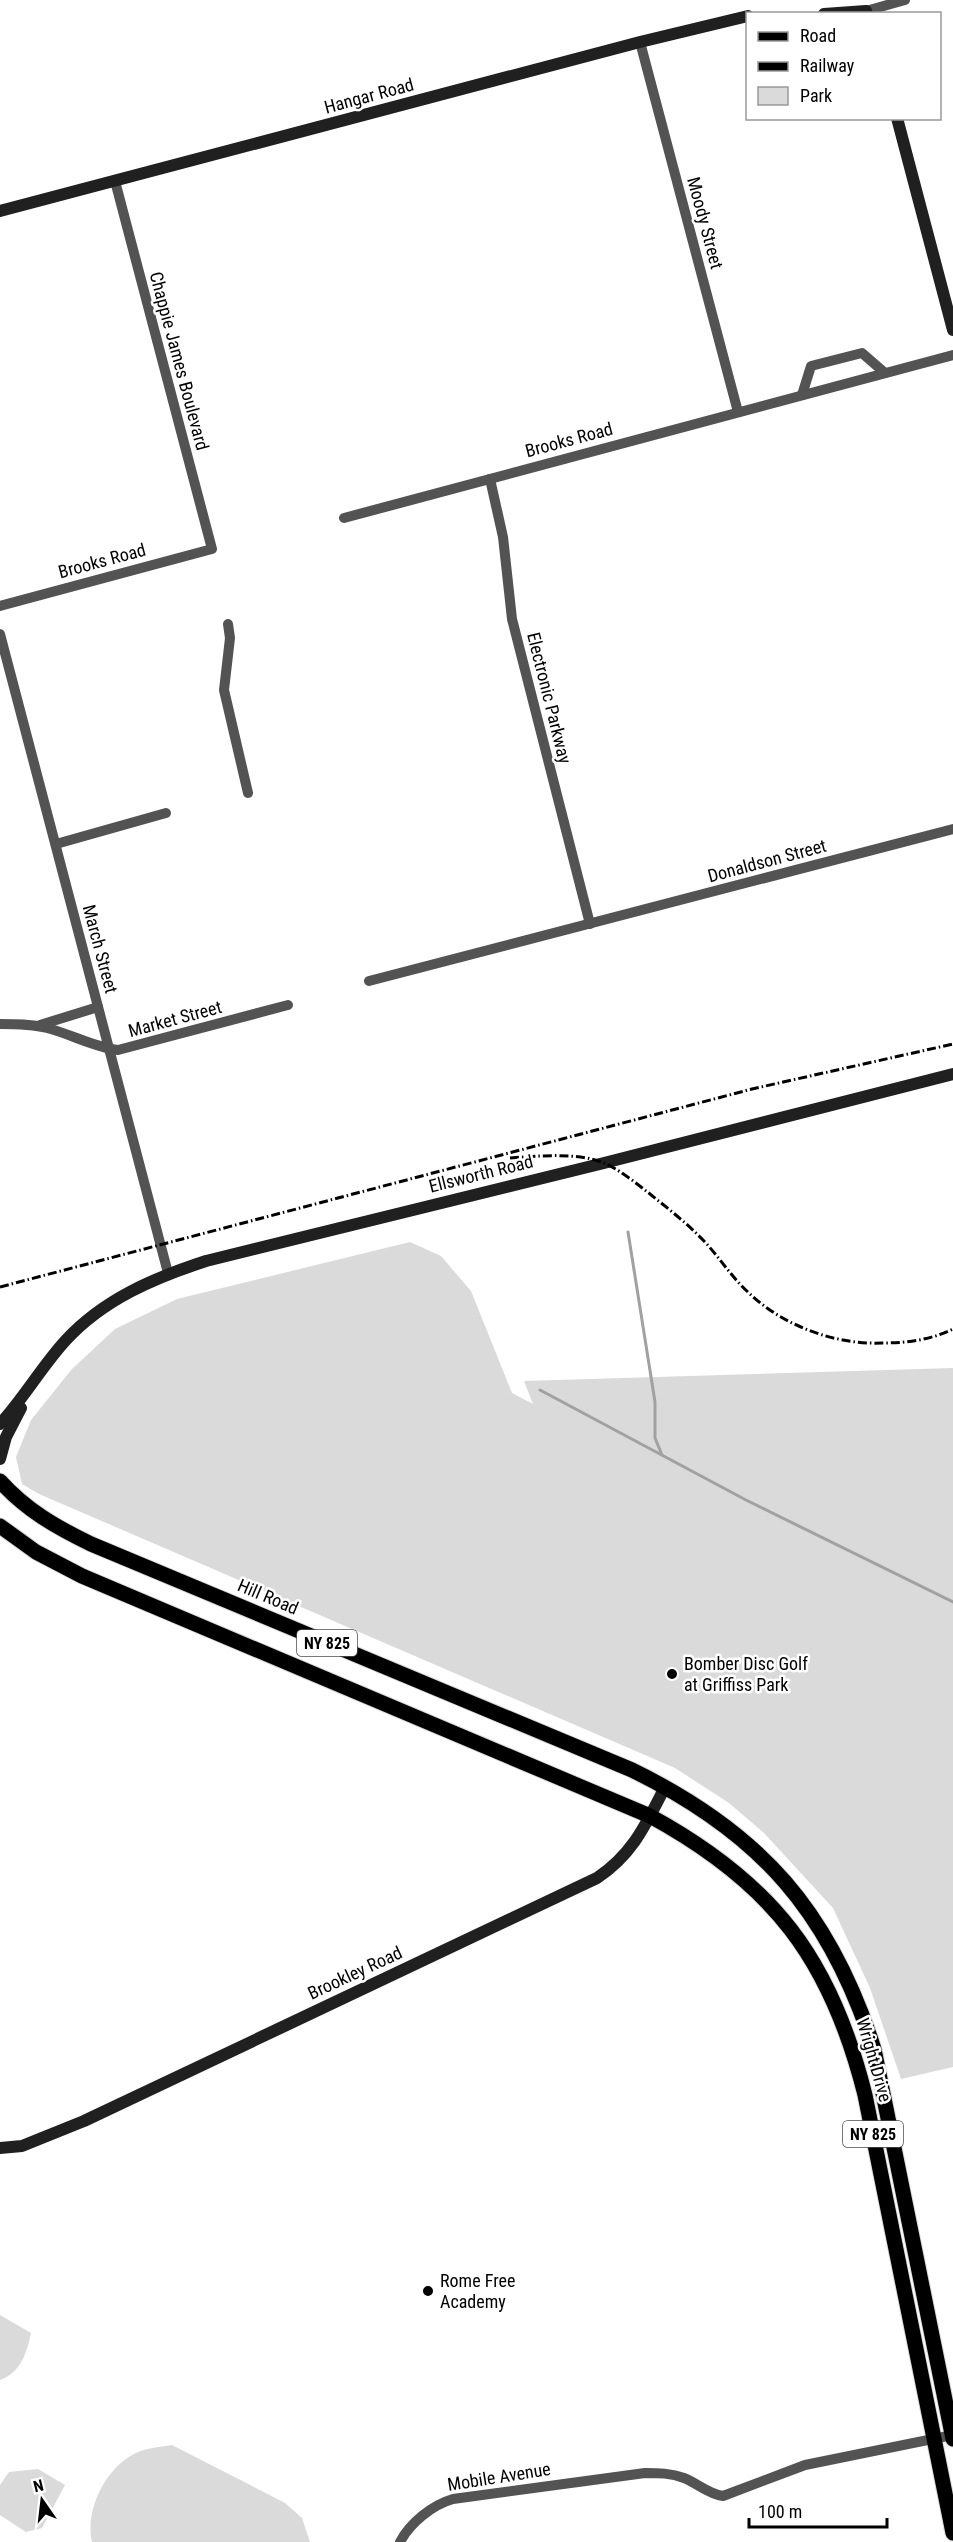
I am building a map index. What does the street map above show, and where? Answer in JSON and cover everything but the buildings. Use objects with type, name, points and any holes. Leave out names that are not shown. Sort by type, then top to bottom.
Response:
[{"type":"main road","name":"Hill Road","points":[[0,1481],[22,1504],[91,1544],[621,1766],[665,1787]]},
{"type":"main road","name":"NY 825","points":[[0,1526],[36,1552],[82,1576],[650,1816]]},
{"type":"main road","name":"Wright Drive","points":[[665,1787],[738,1835],[776,1872],[826,1937],[848,1978],[874,2049],[953,2437]]},
{"type":"main road","name":"Wright Drive","points":[[650,1816],[713,1853],[750,1883],[802,1943],[838,2008],[856,2058],[865,2095],[953,2532]]},
{"type":"street","points":[[866,12],[905,0]]},
{"type":"street","name":"Hangar Road","points":[[0,211],[640,42],[746,16]]},
{"type":"street","name":"Moody Street","points":[[640,42],[738,412]]},
{"type":"street","points":[[898,120],[953,330]]},
{"type":"street","name":"Chappie James Boulevard","points":[[115,182],[212,549]]},
{"type":"street","points":[[802,395],[811,366],[862,353],[885,373]]},
{"type":"street","name":"Brooks Road","points":[[344,518],[953,355]]},
{"type":"street","name":"Electronic Parkway","points":[[490,479],[503,537],[512,619],[590,924]]},
{"type":"street","name":"Brooks Road","points":[[0,606],[212,549]]},
{"type":"street","points":[[228,624],[230,639],[224,690],[248,793]]},
{"type":"street","name":"March Street","points":[[0,634],[168,1273]]},
{"type":"street","points":[[56,844],[166,813]]},
{"type":"street","name":"Donaldson Street","points":[[590,924],[953,829]]},
{"type":"street","points":[[369,981],[590,924]]},
{"type":"street","name":"Market Street","points":[[0,1024],[37,1026],[109,1049],[127,1049],[288,1005]]},
{"type":"street","points":[[37,1026],[98,1007]]},
{"type":"street","name":"Ellsworth Road","points":[[0,1424],[67,1339],[104,1307],[168,1273],[206,1261],[953,1074]]},
{"type":"street","name":"Ellsworth Road","points":[[0,1459],[6,1437],[46,1364]]},
{"type":"street","name":"Brookley Road","points":[[0,2148],[22,2146],[84,2121],[597,1878],[620,1861],[635,1843],[665,1787]]},
{"type":"street","name":"Mobile Avenue","points":[[400,2542],[405,2532],[428,2512],[444,2502],[500,2492],[664,2473],[683,2477],[716,2495],[723,2496],[805,2465],[953,2437]]},
{"type":"green space","name":"Bomber Disc Golf at Griffiss Park","points":[[410,1242],[441,1256],[471,1291],[512,1393],[533,1404],[524,1381],[953,1368],[953,2067],[901,2079],[870,1988],[833,1908],[764,1833],[729,1803],[675,1768],[39,1494],[22,1484],[16,1457],[31,1420],[72,1369],[115,1329],[177,1299]]},
{"type":"green space","points":[[0,2315],[31,2333],[22,2361],[13,2373],[0,2380]]},
{"type":"green space","points":[[172,2445],[285,2503],[302,2518],[310,2542],[92,2542],[91,2518],[94,2505],[105,2481],[113,2471],[132,2455],[152,2448]]},
{"type":"green space","points":[[38,2469],[65,2485],[42,2528],[26,2532],[0,2515],[0,2485],[9,2472]]},
{"type":"waterway","points":[[628,1232],[655,1402],[655,1438],[662,1455]]},
{"type":"waterway","points":[[540,1390],[746,1500],[953,1602]]},
{"type":"railway","points":[[0,1287],[752,1089],[953,1044]]},
{"type":"railway","points":[[510,1158],[582,1157],[616,1169],[692,1229],[742,1286],[763,1305],[794,1324],[811,1331],[847,1341],[882,1343],[918,1340],[953,1329]]},
{"type":"place","name":"Bomber Disc Golf at Griffiss Park","points":[[672,1674]]},
{"type":"place","name":"Rome Free Academy","points":[[428,2291]]}]
